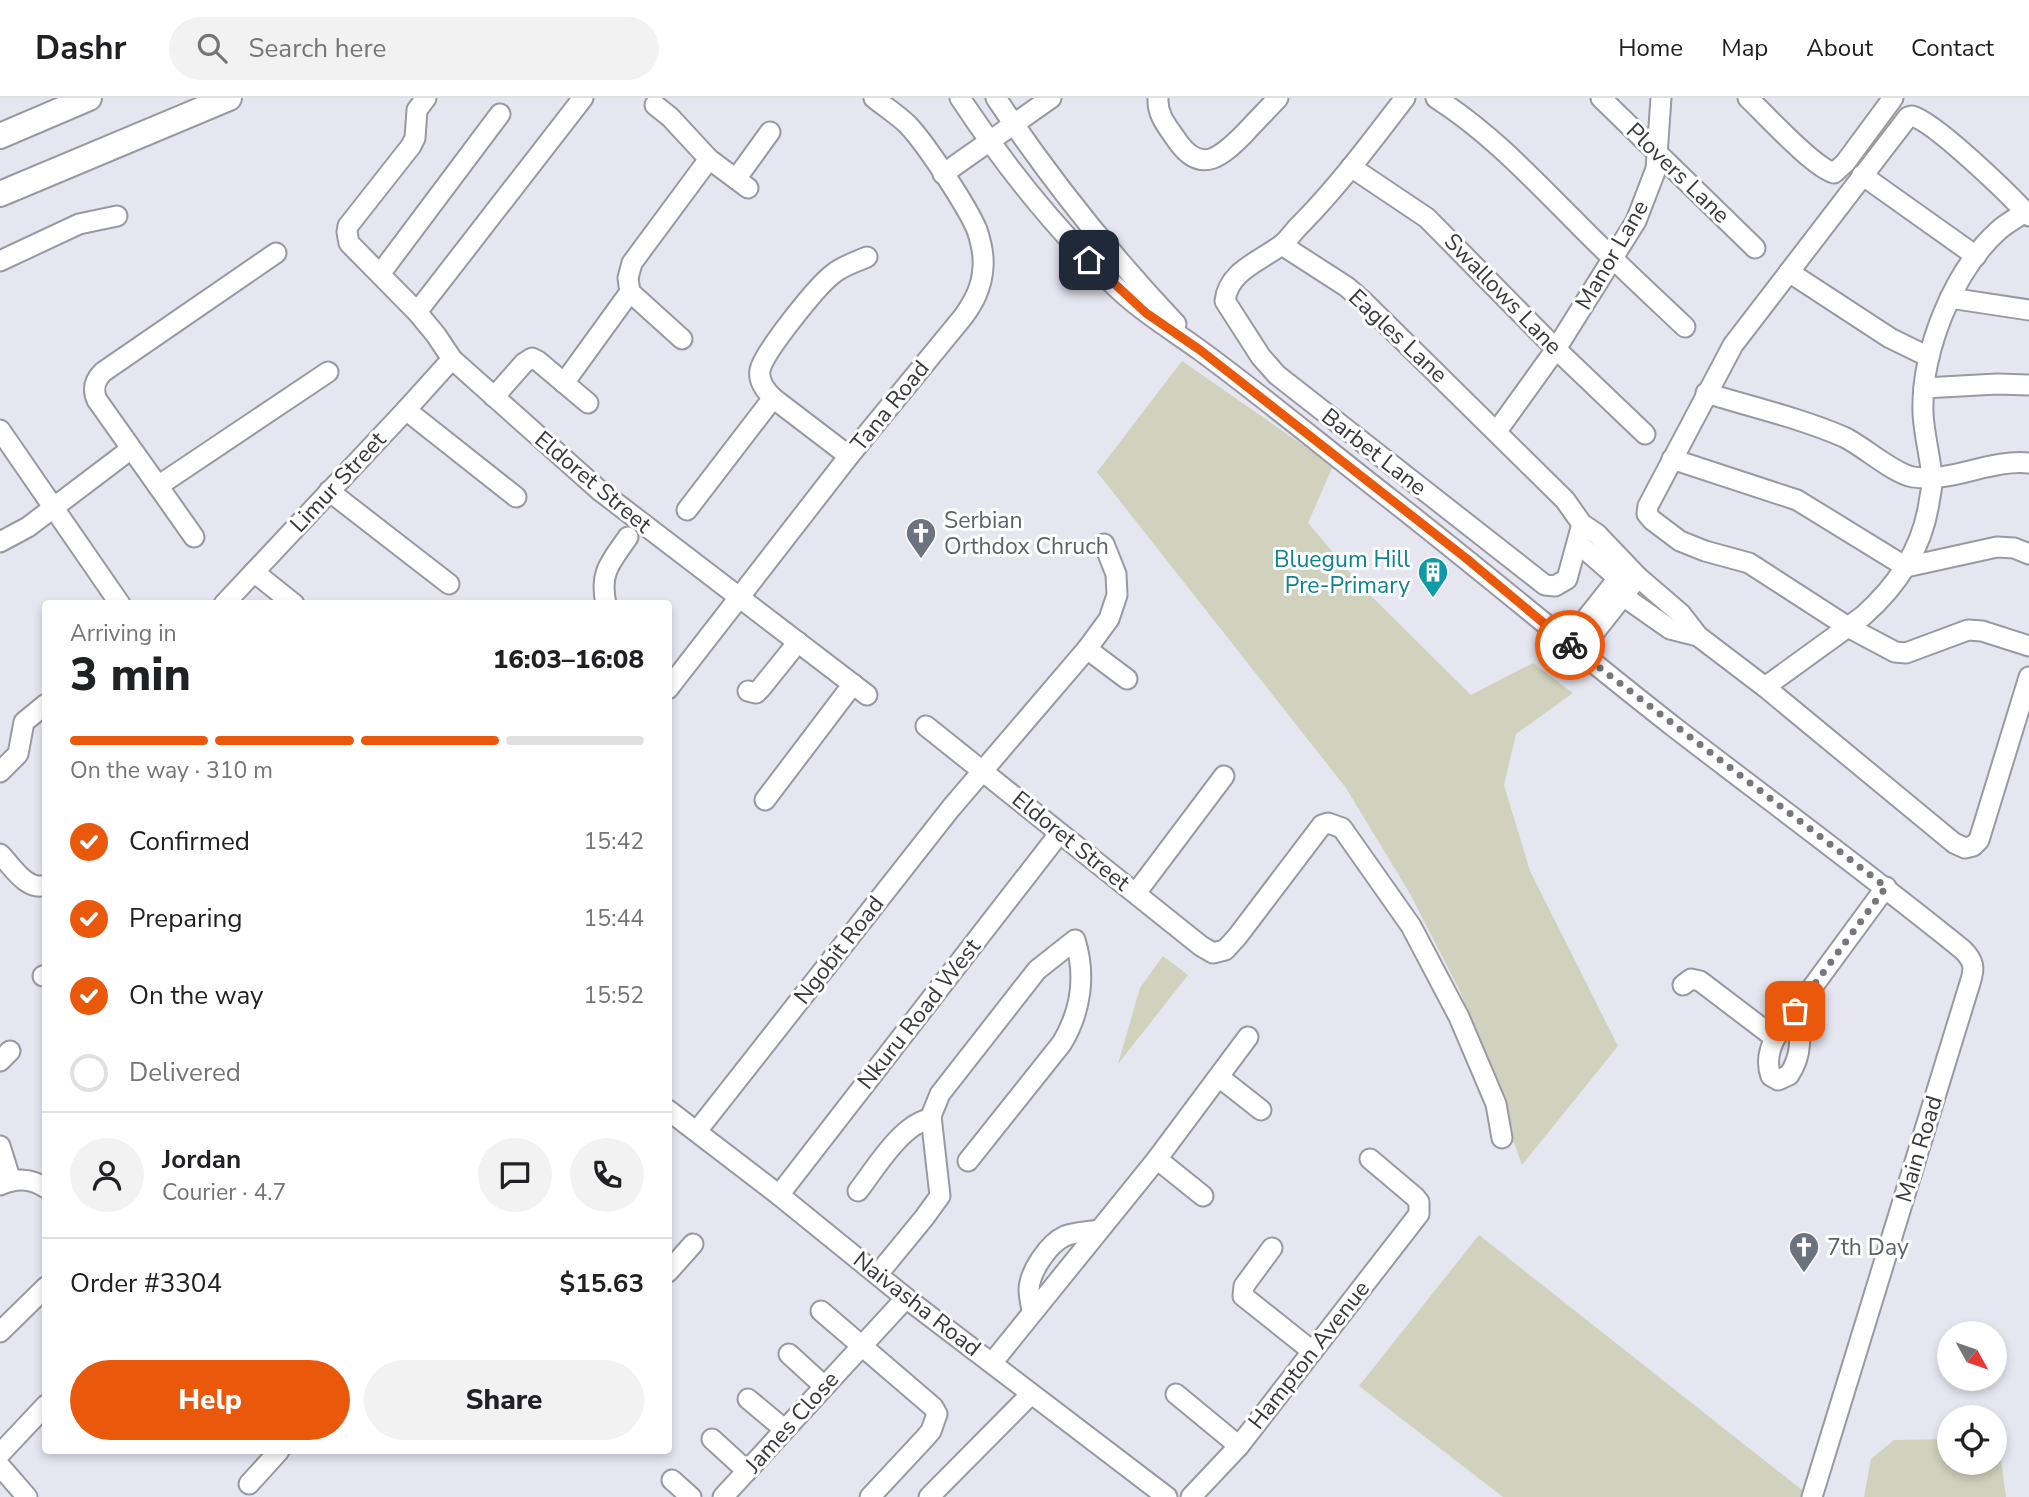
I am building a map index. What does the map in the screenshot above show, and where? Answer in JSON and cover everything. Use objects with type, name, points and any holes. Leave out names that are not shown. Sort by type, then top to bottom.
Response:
[{"type":"main road","points":[[0,136],[89,98]]},
{"type":"main road","points":[[0,194],[229,98]]},
{"type":"street","name":"Eldoret Street","points":[[426,98],[417,110],[415,138],[411,146],[348,226],[349,243],[417,312],[452,359],[599,490],[860,690],[765,800]]},
{"type":"street","points":[[417,312],[583,98]]},
{"type":"street","name":"Tana Road","points":[[672,684],[849,456],[963,317],[981,286],[983,253],[976,229],[943,174],[908,125],[874,98]]},
{"type":"street","points":[[960,98],[989,142],[1049,218],[1117,288],[1146,313],[1200,350],[1467,559],[1572,646],[1886,887],[1774,1038],[1770,1048],[1769,1073],[1774,1079],[1781,1080],[1789,1076],[1794,1067],[1801,1044],[1795,1011]]},
{"type":"street","points":[[996,98],[1104,246],[1200,350]]},
{"type":"street","points":[[943,174],[1051,98]]},
{"type":"street","points":[[1158,98],[1161,118],[1185,151],[1199,159],[1208,160],[1224,153],[1278,98]]},
{"type":"street","points":[[1282,245],[1351,167],[1405,98]]},
{"type":"street","points":[[1436,98],[1488,135],[1685,327]]},
{"type":"street","name":"Plovers Lane","points":[[1601,98],[1755,248]]},
{"type":"street","name":"Manor Lane","points":[[1497,431],[1556,349],[1644,206],[1656,169],[1661,98]]},
{"type":"street","points":[[1748,98],[1825,169],[1834,173],[1845,163],[1893,98]]},
{"type":"street","points":[[655,105],[670,117],[709,159],[742,184],[770,132]]},
{"type":"street","points":[[380,274],[500,114]]},
{"type":"street","points":[[1765,687],[1848,627],[1878,603],[1906,567],[1926,521],[1933,479],[1927,456],[1923,413],[1924,388],[1935,332],[1950,298],[1976,256],[2000,229],[2027,214],[2008,193],[1956,148],[1912,116],[1904,121],[1733,345],[1648,506],[1648,517],[1680,541],[1749,563],[1848,627],[1900,653],[1968,630],[1982,631],[2029,646]]},
{"type":"street","points":[[682,339],[630,292],[628,278],[632,263],[709,159]]},
{"type":"street","name":"Swallows Lane","points":[[1351,167],[1427,218],[1556,349],[1645,434]]},
{"type":"street","points":[[1862,175],[1976,256]]},
{"type":"street","points":[[0,261],[79,224],[117,216]]},
{"type":"street","name":"Eagles Lane","points":[[1282,245],[1355,293],[1497,431],[1565,500],[1582,524],[1597,534],[1626,580]]},
{"type":"street","name":"Barbet Lane","points":[[1282,245],[1240,273],[1229,285],[1225,301],[1268,367],[1545,585],[1555,586],[1567,579],[1582,524]]},
{"type":"street","points":[[194,537],[95,396],[95,382],[98,377],[276,253]]},
{"type":"street","points":[[849,456],[773,398],[764,389],[760,369],[768,352],[833,273],[867,257]]},
{"type":"street","points":[[1789,272],[1890,338],[1929,357]]},
{"type":"street","points":[[564,383],[630,292]]},
{"type":"street","points":[[1950,298],[2029,310]]},
{"type":"street","points":[[494,397],[524,363],[532,358],[538,360],[587,403]]},
{"type":"street","name":"Limur Street","points":[[228,600],[452,359]]},
{"type":"street","points":[[158,486],[328,372]]},
{"type":"street","points":[[1924,388],[2029,385]]},
{"type":"street","points":[[1706,393],[1824,429],[1847,439],[1910,476],[1933,479],[1999,464],[2029,463]]},
{"type":"street","points":[[687,510],[773,398]]},
{"type":"street","points":[[406,410],[516,497]]},
{"type":"street","points":[[0,430],[117,600]]},
{"type":"street","points":[[0,542],[28,527],[131,449]]},
{"type":"street","points":[[1672,459],[1797,500],[1906,567],[1997,547],[2014,548],[2029,554]]},
{"type":"street","points":[[329,491],[449,584]]},
{"type":"street","points":[[605,600],[604,575],[628,537]]},
{"type":"street","name":"Ngobit Road","points":[[696,1131],[951,807],[1087,649],[1109,619],[1117,595],[1116,575],[1104,544]]},
{"type":"street","points":[[1578,544],[1626,580],[1681,614],[1698,636],[1765,687],[1954,843],[1969,848],[1979,840],[2029,677]]},
{"type":"street","points":[[254,572],[289,600]]},
{"type":"street","points":[[1572,646],[1593,634],[1626,580]]},
{"type":"street","points":[[748,691],[755,693],[761,688],[798,642]]},
{"type":"street","points":[[1087,649],[1127,679]]},
{"type":"street","points":[[0,772],[18,754],[24,722],[42,707]]},
{"type":"street","name":"Eldoret Street","points":[[926,726],[1201,946],[1217,953],[1225,950],[1237,937],[1322,825],[1328,823],[1342,828],[1411,926],[1459,1017],[1496,1104],[1502,1138]]},
{"type":"street","points":[[1136,893],[1224,776]]},
{"type":"street","name":"Nkuru Road West","points":[[779,1195],[1059,834]]},
{"type":"street","points":[[0,854],[27,883],[42,886]]},
{"type":"street","name":"Main Road","points":[[1812,1497],[1970,983],[1974,962],[1886,887]]},
{"type":"street","points":[[878,1273],[940,1196],[931,1119],[940,1094],[1045,961],[1075,940],[1082,978],[1071,1028],[968,1161]]},
{"type":"street","points":[[1683,985],[1691,979],[1700,981],[1774,1038]]},
{"type":"street","points":[[992,1363],[1032,1311],[1030,1281],[1046,1254],[1065,1236],[1098,1230],[1157,1158],[1248,1037]]},
{"type":"street","points":[[1219,1077],[1261,1110]]},
{"type":"street","name":"Naivasha Road","points":[[672,1113],[878,1273],[911,1302],[1167,1497]]},
{"type":"street","points":[[858,1191],[903,1134],[916,1123],[931,1119]]},
{"type":"street","points":[[0,1146],[5,1183],[24,1179],[42,1185]]},
{"type":"street","points":[[1157,1158],[1203,1196]]},
{"type":"street","name":"Hampton Avenue","points":[[1191,1497],[1239,1446],[1415,1219],[1420,1208],[1415,1197],[1370,1159]]},
{"type":"street","points":[[672,1268],[693,1244]]},
{"type":"street","points":[[1272,1248],[1244,1286],[1242,1296],[1312,1351]]},
{"type":"street","points":[[0,1332],[42,1291]]},
{"type":"street","name":"James Close","points":[[723,1497],[824,1386],[865,1350],[911,1302]]},
{"type":"street","points":[[821,1311],[933,1407],[937,1414],[931,1431],[870,1497]]},
{"type":"street","points":[[789,1354],[824,1386]]},
{"type":"street","points":[[929,1497],[1031,1394]]},
{"type":"street","points":[[1176,1394],[1239,1446]]},
{"type":"street","points":[[748,1399],[784,1429]]},
{"type":"street","points":[[0,1454],[42,1409]]},
{"type":"street","points":[[712,1439],[747,1471]]},
{"type":"street","points":[[249,1484],[276,1454]]},
{"type":"street","points":[[0,1466],[27,1497]]},
{"type":"street","points":[[672,1479],[691,1497]]},
{"type":"green space","points":[[1182,361],[1333,466],[1308,523],[1365,590],[1471,695],[1533,663],[1573,693],[1516,734],[1504,785],[1530,871],[1618,1046],[1522,1165],[1461,993],[1409,892],[1346,788],[1097,472]]},
{"type":"green space","points":[[1163,956],[1188,975],[1118,1064],[1140,988]]},
{"type":"green space","points":[[1479,1235],[1807,1494],[1806,1497],[1503,1497],[1359,1386]]},
{"type":"green space","points":[[1937,1439],[1937,1475],[2003,1475],[2006,1497],[1864,1497],[1871,1459],[1894,1440]]},
{"type":"way so far","points":[[1570,645],[1886,887],[1795,1011]]},
{"type":"place","name":"Serbian Orthdox Chruch","points":[[921,560]]},
{"type":"place","name":"Bluegum Hill Pre-Primary","points":[[1433,599]]},
{"type":"place","name":"7th Day","points":[[1804,1274]]},
{"type":"route","points":[[1089,260],[1146,313],[1241,382],[1467,559],[1570,645]]}]
